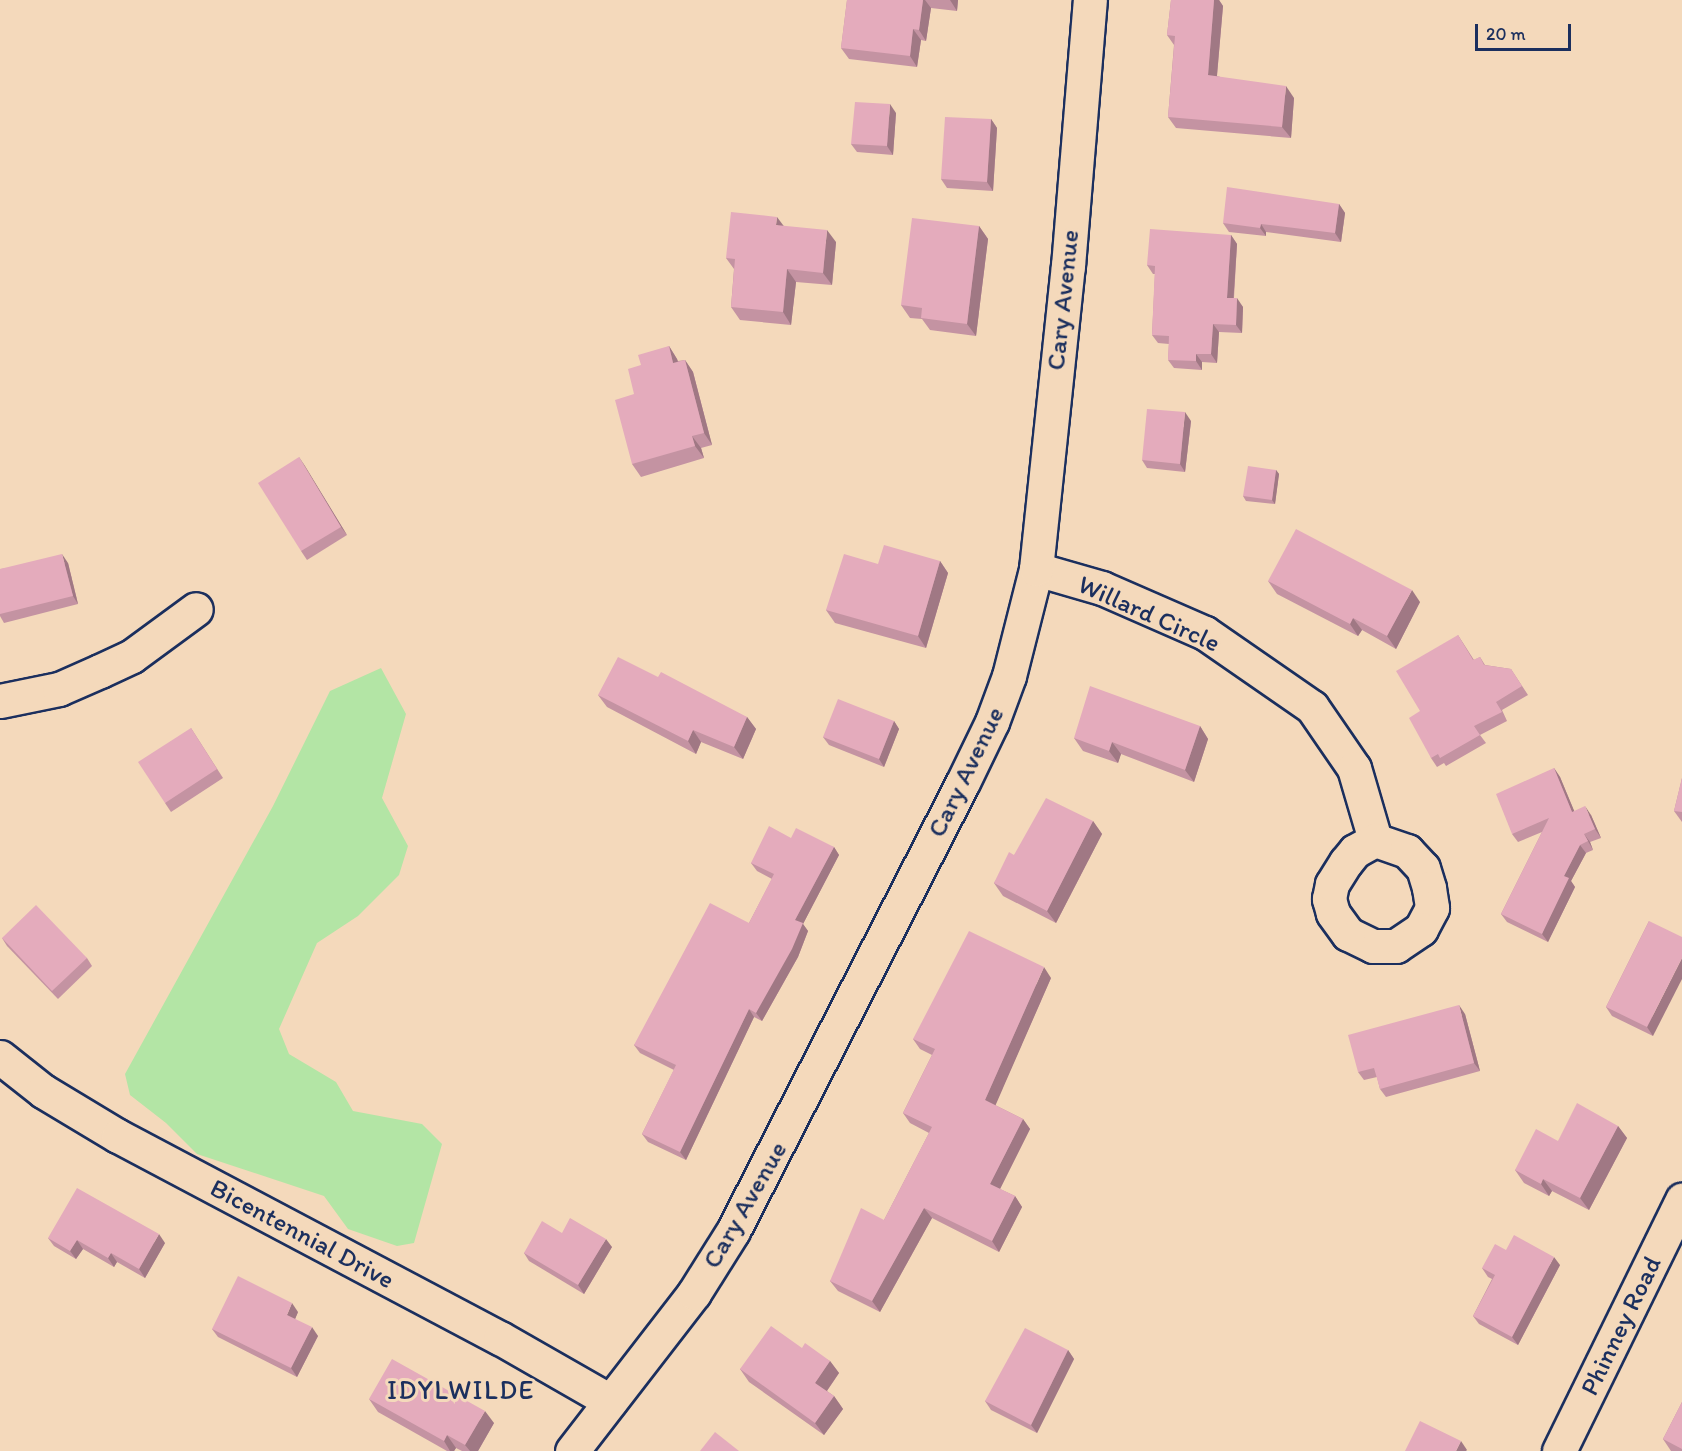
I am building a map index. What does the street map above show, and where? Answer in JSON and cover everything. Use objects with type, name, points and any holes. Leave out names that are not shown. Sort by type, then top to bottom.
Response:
[{"type":"street","name":"Cary Avenue","points":[[572,1451],[694,1293],[777,1150],[992,722],[1024,623],[1036,569],[1068,266],[1090,0]]},
{"type":"street","name":"Willard Circle","points":[[1036,569],[1102,588],[1205,633],[1312,707],[1354,768],[1375,840]]},
{"type":"street","points":[[0,701],[58,689],[132,656],[196,609]]},
{"type":"street","name":"Bicentennial Drive","points":[[0,1058],[43,1091],[118,1136],[500,1338],[610,1401]]},
{"type":"street","name":"Phinney Road","points":[[1559,1451],[1682,1200]]},
{"type":"green space","points":[[381,668],[406,714],[382,798],[408,846],[399,875],[358,916],[317,943],[279,1029],[289,1054],[336,1082],[353,1111],[422,1124],[442,1144],[414,1243],[397,1246],[348,1229],[324,1196],[197,1154],[166,1123],[130,1095],[125,1074],[273,806],[330,691]]},
{"type":"building","points":[[847,0],[923,0],[919,30],[913,29],[910,56],[841,48]]},
{"type":"building","points":[[1171,0],[1214,0],[1208,75],[1286,86],[1282,127],[1168,117],[1175,36],[1167,35]]},
{"type":"building","points":[[855,102],[890,104],[887,146],[851,144]]},
{"type":"building","points":[[945,117],[991,119],[987,182],[941,179]]},
{"type":"building","points":[[1227,187],[1339,204],[1335,233],[1261,224],[1260,228],[1223,223]]},
{"type":"building","points":[[731,212],[777,217],[776,225],[827,230],[823,273],[787,269],[783,312],[731,307],[735,259],[726,258]]},
{"type":"building","points":[[912,218],[979,226],[967,324],[921,318],[922,308],[901,305]]},
{"type":"building","points":[[1150,229],[1231,235],[1227,298],[1237,298],[1236,325],[1213,324],[1211,354],[1196,354],[1196,361],[1168,360],[1169,336],[1152,335],[1155,266],[1147,265]]},
{"type":"building","points":[[669,346],[673,363],[685,360],[704,433],[692,436],[695,446],[632,464],[615,400],[634,394],[628,369],[641,365],[638,355]]},
{"type":"building","points":[[1147,409],[1185,412],[1180,464],[1142,460]]},
{"type":"building","points":[[299,457],[341,527],[301,551],[258,483]]},
{"type":"building","points":[[1248,466],[1276,470],[1272,500],[1243,496]]},
{"type":"building","points":[[1296,529],[1412,590],[1387,636],[1353,618],[1350,624],[1268,581]]},
{"type":"building","points":[[884,545],[940,561],[918,636],[826,610],[844,554],[878,564]]},
{"type":"building","points":[[62,554],[73,596],[0,614],[0,569]]},
{"type":"building","points":[[1458,635],[1473,660],[1480,657],[1484,665],[1511,669],[1522,686],[1496,702],[1502,712],[1474,726],[1480,735],[1440,758],[1438,754],[1431,758],[1409,718],[1420,711],[1396,671]]},
{"type":"building","points":[[618,657],[658,677],[661,672],[747,717],[734,747],[693,730],[688,741],[598,695]]},
{"type":"building","points":[[1090,686],[1200,726],[1185,770],[1112,742],[1109,751],[1074,738]]},
{"type":"building","points":[[838,699],[894,721],[879,759],[823,737]]},
{"type":"building","points":[[191,728],[217,769],[165,803],[138,762]]},
{"type":"building","points":[[1554,768],[1572,812],[1585,806],[1595,829],[1584,834],[1588,841],[1580,845],[1564,876],[1569,878],[1542,934],[1501,914],[1549,818],[1512,834],[1496,794]]},
{"type":"building","points":[[1682,778],[1682,812],[1674,811]]},
{"type":"building","points":[[1046,798],[1093,821],[1047,911],[994,883],[1009,852],[1014,855]]},
{"type":"building","points":[[769,826],[791,838],[796,828],[834,847],[795,920],[803,923],[792,949],[756,1013],[749,1009],[680,1152],[642,1134],[676,1065],[634,1045],[710,903],[749,923],[774,874],[751,863]]},
{"type":"building","points":[[36,905],[87,958],[52,991],[2,938]]},
{"type":"building","points":[[1649,921],[1682,937],[1682,958],[1647,1027],[1606,1007]]},
{"type":"building","points":[[969,931],[1044,967],[985,1100],[1023,1119],[990,1184],[1015,1196],[992,1241],[924,1208],[872,1301],[830,1281],[861,1208],[884,1220],[932,1127],[903,1113],[935,1049],[913,1039]]},
{"type":"building","points":[[1459,1005],[1474,1063],[1380,1089],[1374,1068],[1358,1072],[1348,1035]]},
{"type":"building","points":[[1577,1103],[1618,1126],[1580,1198],[1543,1179],[1541,1184],[1515,1170],[1536,1129],[1558,1141]]},
{"type":"building","points":[[77,1188],[159,1234],[139,1269],[111,1253],[108,1258],[77,1240],[70,1251],[48,1238]]},
{"type":"building","points":[[570,1218],[606,1239],[578,1285],[524,1253],[542,1221],[562,1233]]},
{"type":"building","points":[[1514,1235],[1554,1257],[1512,1337],[1473,1316],[1495,1275],[1482,1268],[1495,1244],[1506,1250]]},
{"type":"building","points":[[238,1276],[292,1303],[287,1315],[312,1327],[291,1368],[212,1329]]},
{"type":"building","points":[[771,1326],[802,1348],[805,1343],[830,1361],[815,1383],[834,1396],[815,1423],[740,1369]]},
{"type":"building","points":[[1025,1328],[1068,1350],[1031,1425],[985,1401]]},
{"type":"building","points":[[392,1359],[485,1411],[465,1445],[447,1435],[444,1441],[369,1399]]},
{"type":"building","points":[[1682,1402],[1682,1449],[1663,1439]]},
{"type":"building","points":[[1420,1421],[1461,1441],[1456,1451],[1405,1451]]},
{"type":"building","points":[[715,1432],[739,1451],[700,1451]]},
{"type":"district","name":"IDYLWILDE","points":[[461,1390]]}]
